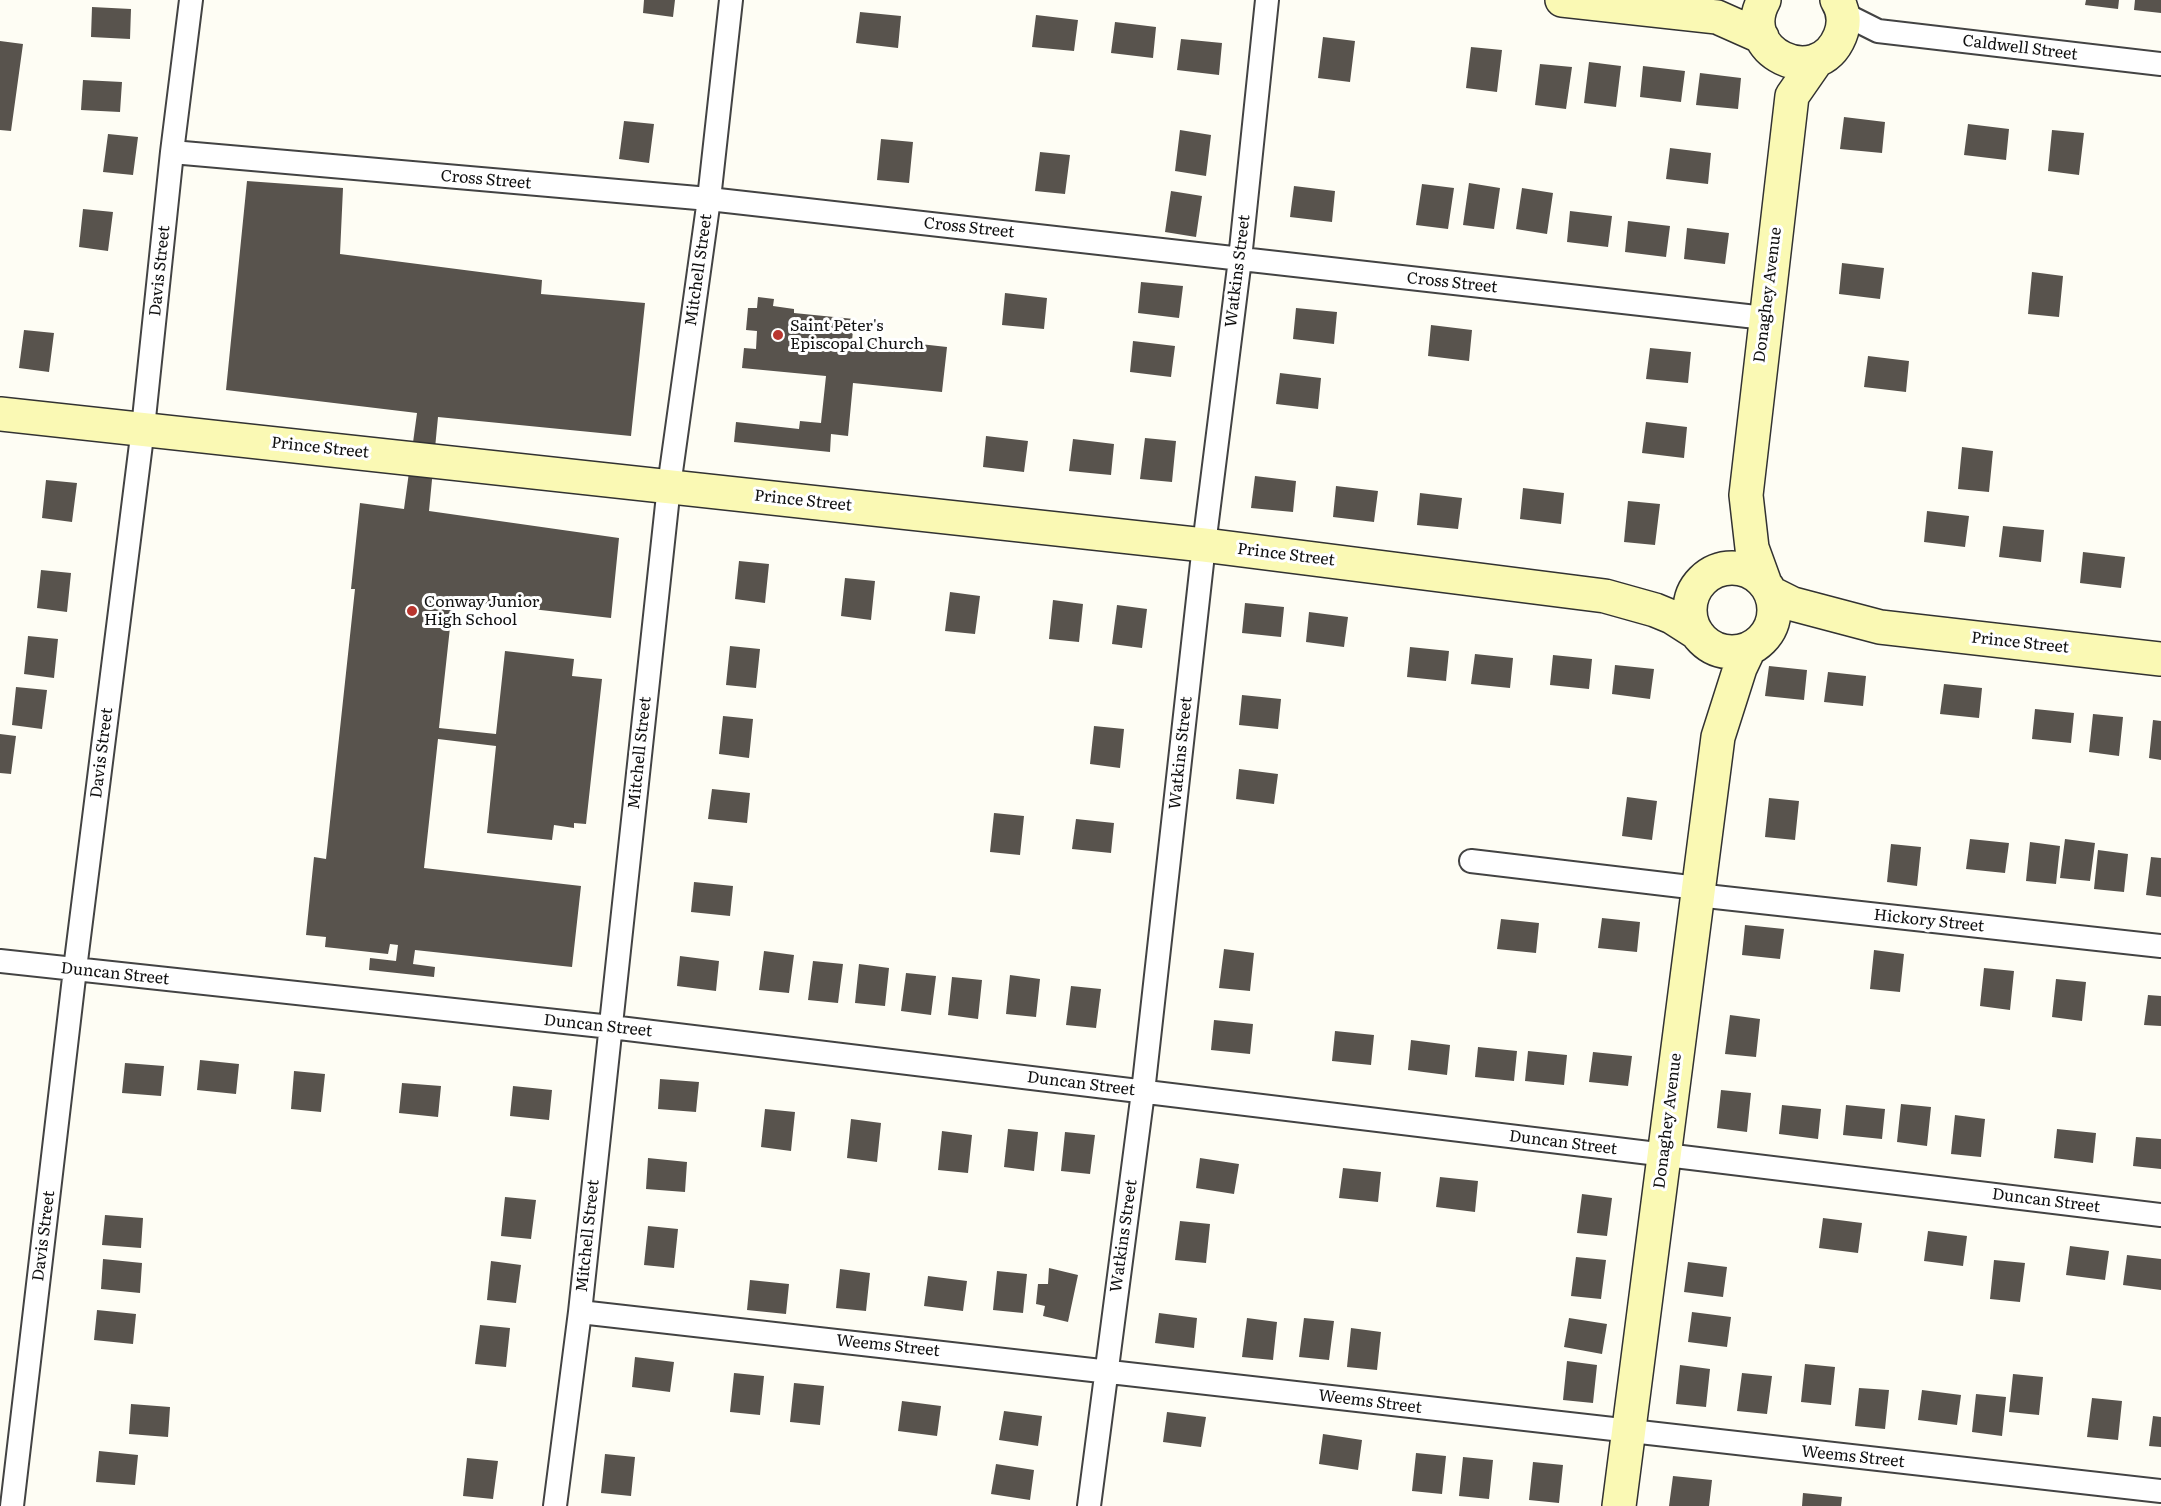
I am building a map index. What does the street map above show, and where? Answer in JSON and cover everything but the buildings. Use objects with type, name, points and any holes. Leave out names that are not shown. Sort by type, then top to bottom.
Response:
[{"type":"street","name":"Davis Street","points":[[12,1506],[75,969],[143,428],[172,152],[191,0]]},
{"type":"street","name":"Mitchell Street","points":[[555,1506],[580,1312],[669,486],[709,199],[731,0]]},
{"type":"street","name":"Watkins Street","points":[[1089,1506],[1143,1092],[1204,545],[1240,259],[1267,0]]},
{"type":"street","points":[[1562,0],[1717,17],[1768,46],[1788,62],[1795,63],[1802,63],[1833,29]]},
{"type":"street","points":[[1717,17],[1763,1]]},
{"type":"street","name":"Donaghey Avenue","points":[[1763,1],[1758,16],[1768,46],[1792,96]]},
{"type":"street","name":"Donaghey Avenue","points":[[1768,587],[1752,548],[1746,495],[1765,318],[1792,96],[1833,29]]},
{"type":"street","name":"Caldwell Street","points":[[1833,29],[1878,31],[2161,64]]},
{"type":"street","name":"Cross Street","points":[[172,152],[709,199],[1765,318]]},
{"type":"street","name":"Prince Street","points":[[0,414],[1204,545],[1605,596],[1672,617],[1702,638]]},
{"type":"street","name":"Donaghey Avenue","points":[[1708,575],[1723,557],[1746,495]]},
{"type":"street","points":[[1727,567],[1741,568],[1754,573],[1768,587],[1775,605],[1774,619],[1769,632],[1755,645],[1735,652],[1720,650],[1702,638],[1691,620],[1690,605],[1694,591],[1708,575],[1727,567]]},
{"type":"street","name":"Prince Street","points":[[1605,596],[1656,591],[1708,575]]},
{"type":"street","name":"Prince Street","points":[[1768,587],[1792,604],[1880,627],[2161,658]]},
{"type":"street","name":"Prince Street","points":[[1755,645],[1793,631],[1880,627]]},
{"type":"street","name":"Donaghey Avenue","points":[[1702,638],[1713,676],[1718,737]]},
{"type":"street","name":"Donaghey Avenue","points":[[1619,1506],[1718,737],[1736,678],[1755,645]]},
{"type":"street","name":"Hickory Street","points":[[1471,861],[1697,891],[2161,946]]},
{"type":"street","name":"Duncan Street","points":[[0,961],[611,1027],[2161,1215]]},
{"type":"street","name":"Weems Street","points":[[580,1312],[2161,1491]]},
{"type":"place","name":"Saint Peter's Episcopal Church","points":[[778,335]]},
{"type":"place","name":"Conway Junior High School","points":[[412,611]]}]
